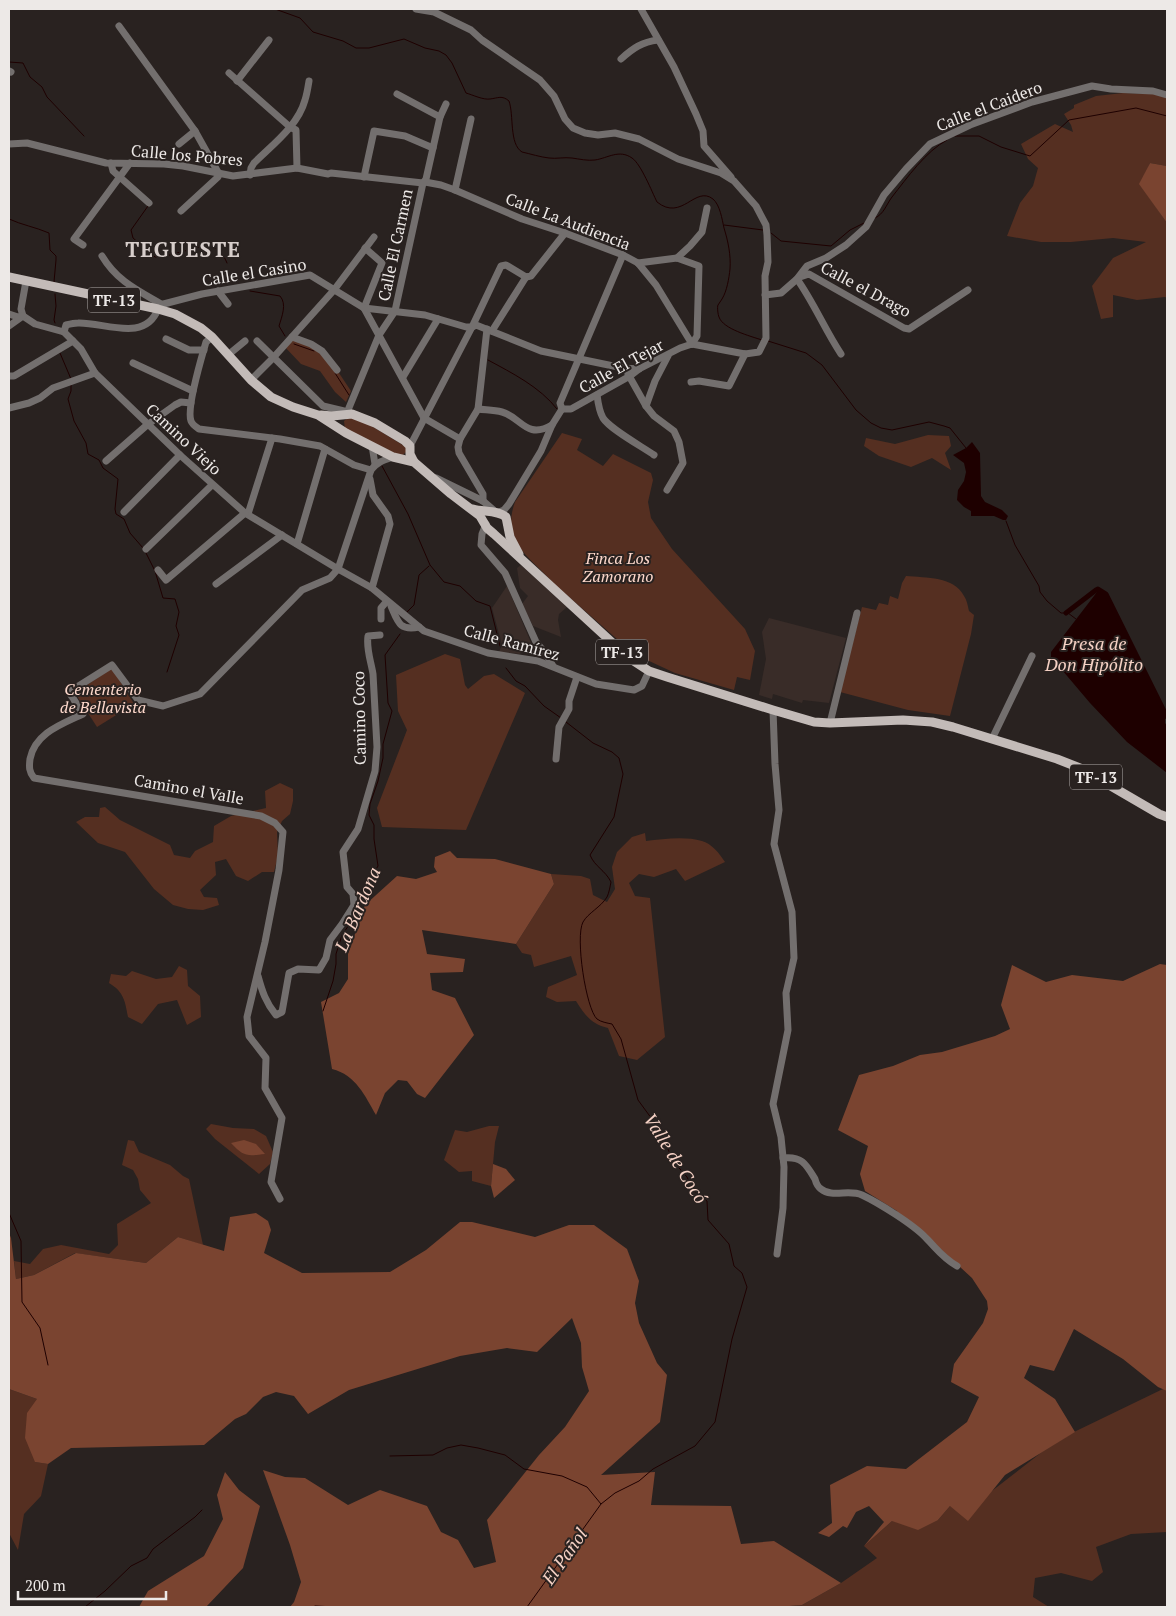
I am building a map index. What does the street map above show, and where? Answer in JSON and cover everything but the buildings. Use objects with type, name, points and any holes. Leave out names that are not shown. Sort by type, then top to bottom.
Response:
[{"type":"main road","name":"TF-13","points":[[9,277],[156,307],[190,320],[212,337],[251,380],[271,397],[292,407],[318,415],[352,414],[375,423],[410,446]]},
{"type":"main road","name":"TF-13","points":[[318,415],[396,458],[414,462],[431,475],[451,494],[480,516],[490,532],[629,658],[650,671],[814,722],[903,720],[932,722],[953,727],[1080,768],[1158,814],[1167,817]]},
{"type":"main road","points":[[341,429],[342,420],[346,415]]},
{"type":"main road","points":[[396,458],[407,455],[410,446]]},
{"type":"main road","points":[[410,446],[410,454],[414,462]]},
{"type":"main road","name":"TF-13","points":[[471,508],[482,512],[503,514],[517,551],[527,564]]},
{"type":"main road","points":[[486,524],[486,520],[495,513]]},
{"type":"main road","points":[[494,534],[503,532],[507,525]]},
{"type":"street","points":[[416,9],[434,12],[471,30],[482,40],[540,80],[554,96],[565,119],[573,128],[585,133],[615,132],[639,139],[678,159],[721,173],[734,181]]},
{"type":"street","points":[[638,263],[677,258],[700,266],[697,336],[692,344],[745,354],[759,352],[765,341],[765,276],[768,262],[766,225],[756,206],[704,146],[703,131],[696,114],[674,67],[641,9]]},
{"type":"street","points":[[119,26],[195,131],[219,174],[202,194],[182,211]]},
{"type":"street","points":[[236,80],[269,40]]},
{"type":"street","points":[[621,59],[638,45],[647,41],[658,40]]},
{"type":"street","points":[[228,73],[290,127],[296,130],[297,168]]},
{"type":"street","points":[[250,175],[254,163],[290,127],[300,113],[306,100],[309,81]]},
{"type":"street","name":"Calle el Caidero","points":[[765,295],[781,293],[798,278],[807,266],[826,258],[846,245],[866,227],[884,195],[930,144],[970,124],[1032,102],[1092,86],[1153,91],[1167,95]]},
{"type":"street","points":[[396,94],[440,118]]},
{"type":"street","name":"Calle El Carmen","points":[[346,415],[379,336],[395,311],[424,182],[440,118],[446,104]]},
{"type":"street","points":[[455,190],[471,119]]},
{"type":"street","points":[[179,144],[195,131]]},
{"type":"street","points":[[364,176],[374,131],[405,136],[433,148]]},
{"type":"street","name":"Calle los Pobres","points":[[9,144],[27,143],[111,164],[130,163],[183,166],[232,176],[297,168],[328,174],[424,182]]},
{"type":"street","points":[[83,245],[74,239],[130,163]]},
{"type":"street","points":[[111,164],[113,171],[149,203]]},
{"type":"street","name":"Calle La Audiencia","points":[[424,182],[455,190],[522,218],[623,255],[638,263],[661,291],[692,344]]},
{"type":"street","points":[[677,258],[702,232],[707,208]]},
{"type":"street","points":[[483,501],[482,494],[459,453],[458,447],[460,439],[478,410],[490,330],[526,276],[530,276],[565,233]]},
{"type":"street","points":[[251,380],[334,290],[374,237]]},
{"type":"street","points":[[365,248],[382,263],[364,308],[424,418],[460,439]]},
{"type":"street","points":[[431,475],[483,501],[495,513],[504,510],[540,451],[562,409],[560,403],[623,255]]},
{"type":"street","points":[[64,332],[66,325],[78,323],[123,329],[135,328],[149,323],[154,318],[156,307],[117,276],[108,267],[102,256]]},
{"type":"street","points":[[410,446],[472,327],[501,266],[506,265],[526,276]]},
{"type":"street","name":"Calle el Drago","points":[[798,278],[810,274],[904,328],[909,329],[968,290]]},
{"type":"street","name":"Calle el Casino","points":[[156,307],[218,291],[310,275],[364,308],[424,315],[466,327],[476,325],[541,351],[622,368],[639,369]]},
{"type":"street","points":[[798,278],[830,338],[841,354]]},
{"type":"street","points":[[9,326],[23,316],[21,309],[26,281]]},
{"type":"street","points":[[218,291],[228,304]]},
{"type":"street","name":"Camino Viejo","points":[[9,314],[18,317],[23,316],[35,324],[64,332],[82,349],[95,373],[147,425],[212,485],[247,513],[338,570],[372,588]]},
{"type":"street","points":[[403,377],[438,319]]},
{"type":"street","points":[[212,337],[206,342],[191,403],[191,422],[199,429],[320,446],[354,465],[374,468],[396,458]]},
{"type":"street","points":[[292,337],[322,351],[337,370]]},
{"type":"street","points":[[166,339],[190,350],[204,350]]},
{"type":"street","points":[[9,376],[14,376],[73,341]]},
{"type":"street","points":[[228,355],[245,341]]},
{"type":"street","points":[[257,341],[323,406],[344,411],[346,415]]},
{"type":"street","name":"Calle El Tejar","points":[[562,409],[571,409],[639,369],[668,356],[680,348],[692,344]]},
{"type":"street","points":[[691,382],[699,381],[729,386],[745,354]]},
{"type":"street","points":[[646,406],[655,381],[668,356]]},
{"type":"street","points":[[133,363],[193,392]]},
{"type":"street","points":[[622,368],[630,376],[646,406],[654,416],[674,430],[679,442],[683,463],[667,490]]},
{"type":"street","points":[[9,408],[29,404],[53,388],[95,373]]},
{"type":"street","points":[[597,395],[599,408],[604,419],[654,455]]},
{"type":"street","points":[[106,461],[147,425],[175,405],[181,402],[191,403]]},
{"type":"street","points":[[478,410],[503,412],[534,430],[552,425]]},
{"type":"street","points":[[158,570],[166,580],[247,513],[272,438]]},
{"type":"street","points":[[372,446],[374,468],[373,495],[388,516],[390,524],[372,588],[388,602],[381,608],[381,619]]},
{"type":"street","points":[[297,544],[325,449]]},
{"type":"street","points":[[124,512],[180,455]]},
{"type":"street","points":[[338,570],[374,468]]},
{"type":"street","points":[[146,549],[212,485]]},
{"type":"street","points":[[507,525],[509,504]]},
{"type":"street","points":[[486,524],[481,546],[505,573],[536,642],[553,666]]},
{"type":"street","points":[[216,584],[282,535]]},
{"type":"street","name":"Camino el Valle","points":[[258,973],[279,870],[283,832],[275,823],[262,816],[34,778],[29,766],[36,743],[44,734],[83,714],[69,692],[112,665],[138,700],[163,706],[200,694],[302,590],[330,578],[338,570]]},
{"type":"street","name":"Calle Ramírez","points":[[388,602],[398,624],[404,628],[419,627],[424,631],[488,653],[538,661],[596,684],[634,690],[642,686],[650,671]]},
{"type":"street","points":[[830,723],[857,613]]},
{"type":"street","name":"Camino Coco","points":[[258,973],[264,998],[276,1015],[282,1012],[289,973],[298,969],[319,970],[326,958],[330,940],[354,905],[353,894],[347,887],[343,852],[358,829],[375,771],[377,747],[373,674],[367,641],[368,636],[380,635]]},
{"type":"street","points":[[992,739],[1032,656]]},
{"type":"street","points":[[556,759],[559,727],[569,709],[569,701],[577,677]]},
{"type":"street","points":[[773,710],[779,810],[774,844],[792,912],[794,958],[786,993],[788,1030],[773,1104],[783,1158],[783,1208],[778,1254]]},
{"type":"street","points":[[258,973],[247,1017],[249,1036],[266,1058],[265,1088],[282,1118],[271,1182],[280,1199]]},
{"type":"street","points":[[783,1158],[793,1157],[800,1160],[807,1166],[819,1188],[827,1193],[853,1192],[871,1200],[910,1225],[926,1238],[944,1258],[957,1266]]},
{"type":"shaded area","points":[[1150,163],[1167,166],[1167,223],[1139,184]]},
{"type":"shaded area","points":[[521,565],[567,607],[559,614],[558,620],[561,637],[533,626],[522,604],[528,596],[520,588],[517,568]]},
{"type":"shaded area","points":[[507,586],[532,645],[530,650],[523,648],[520,654],[499,652],[502,645],[492,608]]},
{"type":"shaded area","points":[[769,618],[846,638],[829,703],[803,700],[802,703],[773,694],[772,699],[759,695],[766,659],[762,632]]},
{"type":"shaded area","points":[[450,851],[457,858],[495,859],[551,874],[554,884],[516,944],[422,930],[427,954],[465,959],[463,972],[430,973],[432,990],[455,998],[474,1035],[425,1098],[417,1094],[407,1081],[398,1080],[385,1093],[376,1115],[354,1081],[332,1069],[321,1002],[339,993],[348,979],[348,954],[365,905],[397,876],[416,879],[437,872],[434,867],[435,857]]},
{"type":"shaded area","points":[[1160,964],[1167,965],[1167,1391],[1158,1387],[1123,1359],[1074,1329],[1054,1371],[1030,1365],[1024,1378],[1055,1399],[1075,1432],[1005,1475],[968,1521],[950,1506],[938,1520],[918,1530],[892,1521],[864,1546],[884,1522],[869,1506],[856,1512],[847,1528],[843,1526],[829,1537],[818,1533],[832,1523],[830,1485],[867,1466],[906,1469],[967,1422],[979,1397],[951,1382],[954,1364],[983,1323],[988,1309],[987,1301],[972,1278],[922,1232],[898,1217],[897,1211],[865,1191],[860,1174],[868,1146],[838,1130],[859,1075],[893,1066],[920,1055],[942,1052],[995,1036],[1010,1029],[1001,1005],[1012,965],[1046,982],[1072,975],[1123,981]]},
{"type":"shaded area","points":[[244,1140],[256,1144],[265,1154],[246,1154],[239,1151],[231,1143]]},
{"type":"shaded area","points":[[493,1164],[506,1169],[515,1180],[494,1198],[491,1186]]},
{"type":"shaded area","points":[[256,1213],[268,1221],[271,1230],[264,1253],[302,1273],[390,1272],[426,1250],[460,1222],[472,1222],[535,1237],[569,1225],[594,1225],[627,1249],[639,1281],[635,1303],[639,1323],[657,1363],[667,1375],[660,1422],[601,1475],[655,1472],[651,1505],[731,1506],[741,1544],[774,1541],[841,1583],[802,1605],[777,1607],[290,1607],[294,1602],[301,1582],[263,1470],[285,1477],[305,1478],[348,1505],[380,1490],[427,1506],[441,1532],[458,1540],[474,1568],[496,1562],[487,1520],[539,1455],[565,1427],[589,1391],[582,1367],[581,1343],[572,1318],[537,1352],[507,1348],[460,1356],[349,1390],[308,1414],[294,1396],[276,1392],[263,1397],[246,1414],[235,1419],[204,1445],[71,1448],[48,1464],[35,1462],[25,1438],[27,1413],[37,1399],[9,1389],[9,1233],[16,1279],[34,1275],[76,1253],[146,1263],[178,1237],[224,1251],[230,1217]]},
{"type":"shaded area","points":[[225,1472],[239,1490],[260,1506],[243,1568],[206,1607],[139,1607],[148,1591],[204,1556],[223,1519],[217,1495]]},
{"type":"green space","points":[[1123,93],[1155,94],[1167,97],[1167,166],[1150,163],[1140,184],[1167,223],[1167,298],[1137,300],[1113,295],[1113,317],[1101,319],[1092,286],[1113,258],[1146,242],[1113,238],[1071,242],[1041,242],[1007,236],[1020,203],[1033,186],[1038,168],[1028,159],[1021,144],[1055,124],[1073,132],[1064,114],[1074,108],[1074,105],[1096,96]]},
{"type":"green space","points":[[292,337],[311,344],[337,370],[351,391],[346,402],[335,392],[320,371],[301,364],[284,346]]},
{"type":"green space","points":[[349,417],[360,419],[406,447],[406,452],[402,456],[397,457],[345,429],[344,421]]},
{"type":"green space","name":"Finca Los Zamorano","points":[[562,433],[582,439],[577,450],[603,466],[613,454],[651,473],[653,480],[648,502],[651,518],[672,549],[745,629],[755,651],[750,680],[737,677],[734,690],[675,673],[634,654],[559,590],[523,551],[516,541],[512,530],[511,517],[515,502]]},
{"type":"green space","points":[[928,435],[949,436],[951,446],[945,453],[951,470],[932,458],[911,467],[879,456],[864,446],[866,438],[895,444]]},
{"type":"green space","points":[[906,576],[939,579],[954,585],[964,596],[969,611],[974,615],[950,716],[908,710],[840,692],[862,607],[876,610],[879,603],[888,605],[890,596],[898,599]]},
{"type":"green space","points":[[445,654],[460,659],[465,685],[468,689],[484,676],[494,674],[525,693],[466,830],[382,827],[377,808],[407,730],[398,711],[396,675]]},
{"type":"green space","name":"Cementerio de Bellavista","points":[[112,668],[134,704],[97,727],[75,693]]},
{"type":"green space","points":[[280,783],[293,789],[293,801],[290,814],[282,821],[277,832],[278,856],[274,872],[262,872],[248,881],[236,876],[226,859],[215,862],[216,875],[200,890],[204,897],[217,898],[219,905],[203,910],[173,905],[154,889],[125,852],[98,843],[76,822],[85,817],[99,817],[100,808],[105,807],[120,820],[170,845],[174,855],[190,858],[195,851],[213,842],[214,826],[231,816],[266,808],[265,791]]},
{"type":"green space","points":[[645,833],[646,841],[681,838],[705,842],[715,849],[725,862],[685,881],[676,869],[654,877],[639,874],[629,883],[635,896],[650,898],[665,1037],[637,1060],[619,1056],[608,1028],[597,1024],[589,1018],[576,1001],[557,1002],[546,997],[548,987],[577,975],[571,956],[534,967],[531,955],[522,953],[516,944],[554,884],[551,874],[581,876],[590,879],[593,895],[607,902],[615,889],[612,867],[617,852],[632,837]]},
{"type":"green space","points":[[179,966],[187,970],[188,986],[200,996],[201,1017],[187,1025],[177,1000],[158,1004],[142,1024],[128,1017],[121,993],[109,983],[111,974],[126,976],[132,971],[156,979],[172,977]]},
{"type":"green space","points":[[211,1124],[254,1129],[266,1136],[273,1152],[270,1164],[259,1174],[215,1139],[206,1129]]},
{"type":"green space","points":[[489,1126],[499,1126],[495,1142],[491,1186],[472,1181],[472,1171],[459,1172],[444,1160],[455,1130],[467,1132]]},
{"type":"green space","points":[[128,1140],[134,1141],[139,1152],[170,1165],[189,1179],[203,1245],[178,1237],[146,1263],[75,1253],[34,1275],[16,1279],[14,1261],[30,1264],[43,1249],[61,1245],[109,1254],[118,1245],[117,1224],[151,1203],[140,1190],[138,1179],[133,1170],[122,1165]]},
{"type":"green space","points":[[1165,1388],[1167,1389],[1167,1532],[1131,1534],[1096,1547],[1103,1572],[1092,1581],[1061,1573],[1035,1578],[1033,1597],[1049,1607],[777,1607],[802,1605],[841,1583],[877,1558],[864,1546],[892,1521],[938,1520],[950,1506],[988,1494],[1042,1452],[1074,1432]]},
{"type":"green space","points":[[9,1389],[37,1399],[35,1462],[48,1464],[41,1496],[24,1514],[18,1550],[9,1533]]},
{"type":"water","points":[[972,442],[980,453],[981,496],[985,502],[1002,510],[1008,516],[1006,520],[994,516],[971,516],[971,511],[957,500],[958,490],[964,481],[966,472],[964,463],[953,455],[966,448]]},
{"type":"water","name":"Presa de Don Hipólito","points":[[1097,592],[1106,596],[1165,715],[1167,726],[1167,773],[1127,742],[1090,703],[1051,657],[1051,652]]},
{"type":"waterway","points":[[275,9],[300,18],[313,32],[343,41],[356,48],[369,48],[404,39],[446,55],[452,63],[466,93],[484,99],[502,97],[509,101],[513,136],[515,143],[522,152],[549,158],[589,160],[623,154],[635,161],[643,172],[657,202],[666,207],[674,208],[681,206],[700,196],[713,199],[720,212],[730,259],[730,269],[724,296],[718,306],[719,316],[731,328],[762,340]]},
{"type":"waterway","name":"Valle de Cocó","points":[[9,62],[23,63],[30,77],[42,87],[47,97],[84,136]]},
{"type":"waterway","points":[[955,136],[979,136],[1001,147],[1030,156],[1069,120],[1136,108],[1167,116]]},
{"type":"waterway","points":[[875,218],[883,212],[892,197],[917,166],[932,151],[947,140]]},
{"type":"waterway","name":"Valle de Cocó","points":[[148,206],[131,230],[133,238],[155,257],[207,245],[220,251],[227,263]]},
{"type":"waterway","points":[[9,219],[49,233],[50,250],[56,256],[54,282]]},
{"type":"waterway","points":[[771,233],[781,241],[831,246],[850,230],[864,223]]},
{"type":"waterway","points":[[724,225],[763,230]]},
{"type":"waterway","name":"Valle de Cocó","points":[[250,291],[280,296],[284,306],[279,326],[285,336]]},
{"type":"waterway","points":[[55,294],[55,323]]},
{"type":"waterway","points":[[768,341],[806,353],[822,365],[856,410],[871,423],[881,428],[892,430],[929,422],[950,428],[966,448]]},
{"type":"waterway","name":"Valle de Cocó","points":[[294,344],[314,351]]},
{"type":"waterway","points":[[60,353],[71,379]]},
{"type":"waterway","points":[[488,360],[534,387],[557,409]]},
{"type":"waterway","name":"Valle de Cocó","points":[[335,373],[349,395]]},
{"type":"waterway","points":[[71,385],[68,399],[74,421],[86,443],[88,454],[99,460],[103,468],[118,479],[116,514],[124,519],[130,533],[143,548]]},
{"type":"waterway","name":"La Bardona","points":[[382,466],[408,514],[430,565],[444,582],[460,586],[476,601],[490,606],[500,646]]},
{"type":"waterway","points":[[1006,521],[1015,545],[1039,586],[1040,592],[1061,613],[1068,613],[1076,619]]},
{"type":"waterway","points":[[145,551],[155,571],[163,598],[175,599],[179,612],[176,626],[179,635],[167,672]]},
{"type":"waterway","name":"La Bardona","points":[[407,612],[414,605],[419,575],[429,566]]},
{"type":"waterway","points":[[1066,613],[1098,589],[1106,594],[1167,717]]},
{"type":"waterway","name":"La Bardona","points":[[323,1011],[333,981],[336,954],[342,935],[351,922],[365,888],[378,866],[374,825],[369,815],[370,804],[378,781],[383,758],[383,744],[392,711],[388,703],[385,655],[400,634]]},
{"type":"waterway","name":"Valle de Cocó","points":[[506,668],[516,681],[525,686],[544,706],[561,718]]},
{"type":"waterway","name":"Valle de Cocó","points":[[390,1456],[433,1455],[447,1448],[461,1445],[478,1448],[505,1455],[524,1469],[562,1476],[587,1487],[601,1504],[615,1493],[639,1481],[653,1469],[695,1446],[715,1422],[732,1339],[747,1287],[742,1273],[734,1266],[729,1244],[708,1220],[707,1201],[693,1190],[687,1177],[673,1161],[660,1130],[638,1100],[621,1039],[612,1024],[597,1019],[589,1002],[581,957],[581,930],[585,919],[607,897],[611,882],[590,855],[614,817],[623,774],[619,758],[612,752],[593,743],[566,722]]},
{"type":"waterway","points":[[9,1213],[21,1241],[22,1302],[40,1328],[48,1365]]},
{"type":"waterway","name":"El Pañol","points":[[527,1607],[601,1504]]},
{"type":"waterway","points":[[85,1607],[131,1566],[147,1558],[153,1549],[202,1510]]},
{"type":"waterway","points":[[315,1606],[335,1607]]},
{"type":"district","name":"TEGUESTE","points":[[183,249]]}]
